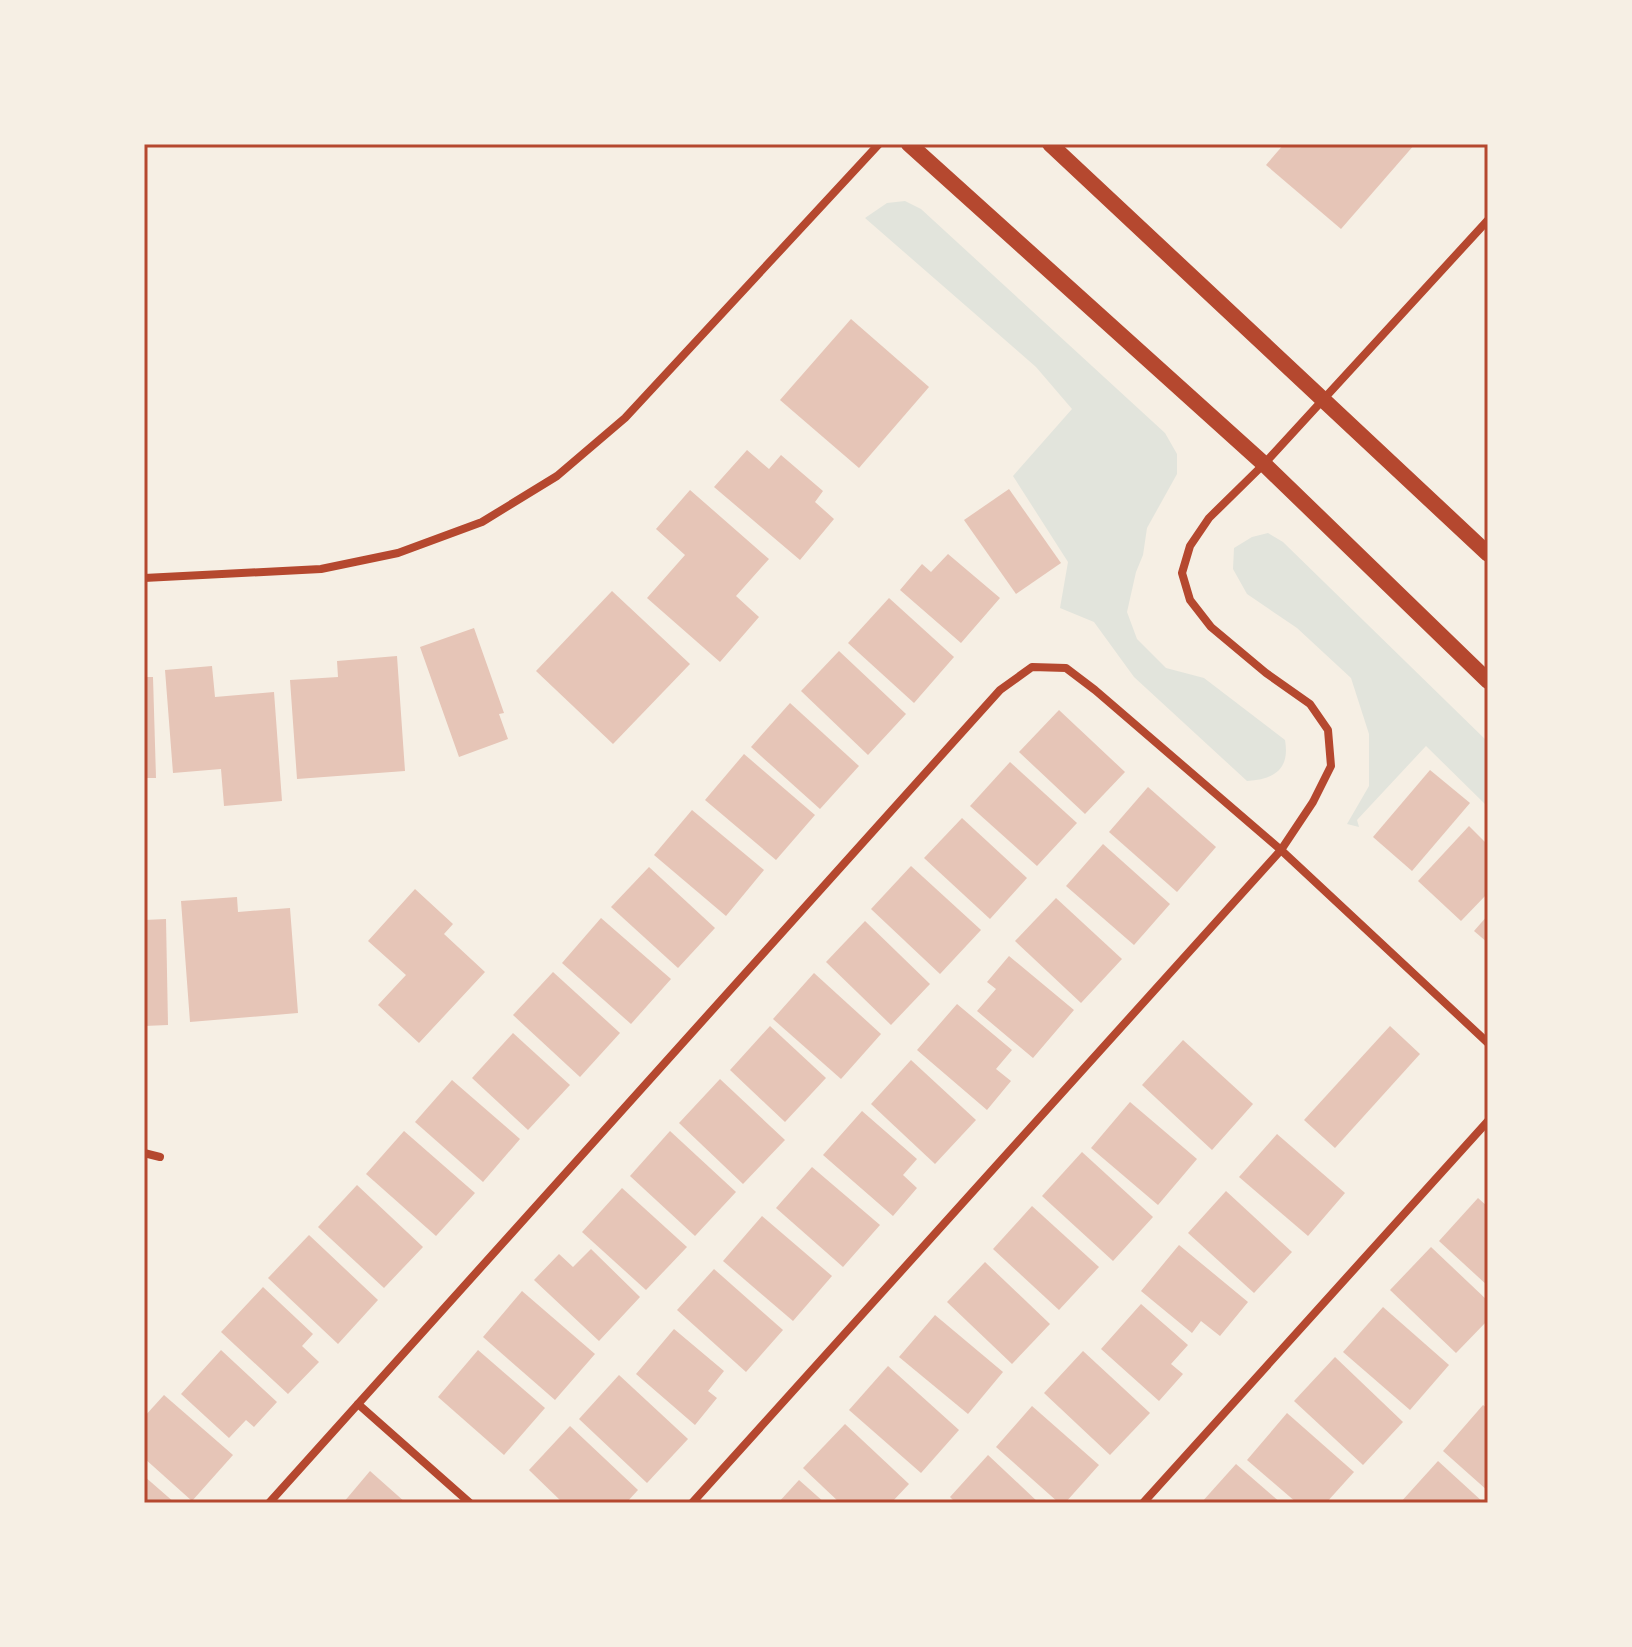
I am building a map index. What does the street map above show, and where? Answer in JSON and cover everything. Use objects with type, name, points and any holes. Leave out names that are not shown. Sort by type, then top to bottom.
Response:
[{"type":"main road","points":[[909,144],[1264,464],[1488,681]]},
{"type":"main road","points":[[1050,144],[1488,554]]},
{"type":"street","points":[[144,578],[321,569],[398,553],[482,522],[557,476],[625,418],[879,144]]},
{"type":"street","points":[[692,1503],[1281,850],[1313,802],[1331,766],[1328,730],[1310,704],[1266,673],[1211,627],[1190,600],[1182,573],[1190,546],[1209,518],[1264,464],[1488,220]]},
{"type":"street","points":[[269,1503],[1000,690],[1032,667],[1066,668],[1281,850],[1488,1043]]},
{"type":"street","points":[[1143,1503],[1488,1121]]},
{"type":"street","points":[[144,1153],[160,1157]]},
{"type":"street","points":[[358,1404],[470,1503]]},
{"type":"shaded area","points":[[905,201],[921,209],[1165,433],[1177,454],[1177,474],[1147,528],[1127,612],[1137,639],[1166,668],[1204,678],[1285,740],[1283,765],[1273,775],[1247,781],[1134,677],[1094,622],[1060,608],[1068,562],[1013,476],[1072,409],[1036,367],[865,218],[887,203]]},
{"type":"shaded area","points":[[1268,533],[1283,542],[1488,742],[1488,807],[1426,746],[1357,820],[1359,827],[1347,824],[1369,786],[1369,734],[1351,678],[1297,628],[1247,594],[1233,569],[1234,548],[1252,537]]},
{"type":"building","points":[[1284,144],[1415,144],[1341,229],[1266,165]]},
{"type":"building","points":[[851,319],[929,387],[859,468],[780,400]]},
{"type":"building","points":[[747,450],[769,469],[781,455],[823,491],[815,502],[834,519],[800,560],[714,487]]},
{"type":"building","points":[[1009,489],[1061,563],[1016,594],[964,520]]},
{"type":"building","points":[[690,490],[769,559],[736,596],[759,617],[720,662],[647,598],[685,555],[656,529]]},
{"type":"building","points":[[948,554],[1000,598],[961,643],[900,590],[922,564],[931,572]]},
{"type":"building","points":[[612,591],[690,664],[613,744],[536,671]]},
{"type":"building","points":[[889,598],[954,657],[914,703],[848,643]]},
{"type":"building","points":[[474,628],[504,713],[499,714],[508,739],[459,757],[420,647]]},
{"type":"building","points":[[839,651],[906,714],[868,755],[801,691]]},
{"type":"building","points":[[397,656],[405,771],[297,779],[290,680],[338,677],[337,661]]},
{"type":"building","points":[[212,666],[215,697],[274,692],[282,801],[224,806],[221,769],[173,773],[165,670]]},
{"type":"building","points":[[144,677],[153,677],[156,778],[144,778]]},
{"type":"building","points":[[790,703],[859,766],[820,809],[751,747]]},
{"type":"building","points":[[1059,710],[1125,772],[1085,814],[1019,752]]},
{"type":"building","points":[[744,754],[815,815],[776,860],[705,800]]},
{"type":"building","points":[[1010,762],[1077,823],[1037,866],[970,806]]},
{"type":"building","points":[[1430,770],[1470,803],[1412,871],[1373,837]]},
{"type":"building","points":[[1148,787],[1216,847],[1177,892],[1109,832]]},
{"type":"building","points":[[692,810],[764,870],[726,916],[654,855]]},
{"type":"building","points":[[962,818],[1027,878],[990,919],[924,858]]},
{"type":"building","points":[[1469,826],[1488,845],[1488,893],[1461,921],[1418,881]]},
{"type":"building","points":[[1103,844],[1170,904],[1134,945],[1066,886]]},
{"type":"building","points":[[911,866],[981,930],[940,974],[871,909]]},
{"type":"building","points":[[649,867],[715,928],[678,968],[611,907]]},
{"type":"building","points":[[415,889],[453,924],[444,934],[485,972],[419,1043],[378,1005],[406,975],[368,941]]},
{"type":"building","points":[[237,897],[238,912],[290,908],[298,1013],[190,1022],[181,901]]},
{"type":"building","points":[[1056,898],[1122,959],[1081,1003],[1015,941]]},
{"type":"building","points":[[1488,915],[1488,943],[1474,931]]},
{"type":"building","points":[[601,918],[671,979],[631,1024],[562,963]]},
{"type":"building","points":[[166,919],[168,1025],[144,1026],[144,920]]},
{"type":"building","points":[[865,921],[930,984],[891,1025],[826,962]]},
{"type":"building","points":[[1009,956],[1074,1010],[1033,1058],[977,1011],[996,989],[987,982]]},
{"type":"building","points":[[553,972],[620,1033],[580,1077],[513,1015]]},
{"type":"building","points":[[814,973],[881,1034],[841,1079],[773,1019]]},
{"type":"building","points":[[957,1004],[1012,1050],[996,1069],[1011,1081],[987,1110],[917,1050]]},
{"type":"building","points":[[770,1026],[826,1078],[785,1122],[730,1070]]},
{"type":"building","points":[[1390,1026],[1420,1054],[1335,1148],[1304,1120]]},
{"type":"building","points":[[513,1033],[570,1085],[528,1130],[472,1078]]},
{"type":"building","points":[[1183,1040],[1253,1104],[1212,1150],[1142,1085]]},
{"type":"building","points":[[911,1060],[976,1120],[935,1164],[871,1104]]},
{"type":"building","points":[[720,1079],[785,1140],[743,1184],[679,1123]]},
{"type":"building","points":[[452,1080],[520,1139],[483,1182],[415,1122]]},
{"type":"building","points":[[1130,1102],[1197,1159],[1158,1205],[1091,1148]]},
{"type":"building","points":[[862,1111],[917,1159],[903,1175],[917,1188],[893,1216],[823,1155]]},
{"type":"building","points":[[404,1131],[475,1193],[436,1236],[366,1174]]},
{"type":"building","points":[[670,1131],[736,1192],[695,1236],[630,1176]]},
{"type":"building","points":[[1277,1134],[1345,1193],[1308,1236],[1239,1177]]},
{"type":"building","points":[[1082,1152],[1153,1217],[1113,1261],[1042,1196]]},
{"type":"building","points":[[812,1167],[880,1225],[843,1267],[776,1208]]},
{"type":"building","points":[[357,1185],[423,1247],[384,1288],[318,1227]]},
{"type":"building","points":[[622,1188],[687,1247],[646,1290],[582,1232]]},
{"type":"building","points":[[1226,1191],[1292,1252],[1254,1293],[1188,1233]]},
{"type":"building","points":[[1478,1198],[1488,1207],[1488,1286],[1439,1241]]},
{"type":"building","points":[[1032,1206],[1099,1267],[1059,1310],[993,1249]]},
{"type":"building","points":[[762,1216],[832,1276],[793,1321],[723,1261]]},
{"type":"building","points":[[309,1235],[378,1300],[338,1344],[268,1278]]},
{"type":"building","points":[[1179,1245],[1248,1302],[1220,1336],[1201,1321],[1192,1333],[1141,1291]]},
{"type":"building","points":[[1431,1247],[1488,1301],[1488,1320],[1456,1353],[1390,1290]]},
{"type":"building","points":[[591,1249],[640,1297],[599,1341],[534,1280],[559,1254],[573,1267]]},
{"type":"building","points":[[985,1262],[1050,1324],[1012,1364],[947,1302]]},
{"type":"building","points":[[714,1269],[783,1330],[746,1372],[677,1310]]},
{"type":"building","points":[[263,1287],[313,1334],[302,1346],[319,1362],[288,1394],[221,1332]]},
{"type":"building","points":[[522,1291],[595,1354],[555,1400],[483,1337]]},
{"type":"building","points":[[1141,1304],[1188,1345],[1171,1364],[1183,1374],[1159,1401],[1101,1349]]},
{"type":"building","points":[[1383,1307],[1449,1365],[1410,1410],[1343,1352]]},
{"type":"building","points":[[935,1315],[1003,1372],[968,1414],[899,1357]]},
{"type":"building","points":[[674,1329],[724,1371],[708,1391],[717,1398],[695,1425],[636,1374]]},
{"type":"building","points":[[221,1350],[277,1402],[254,1427],[246,1420],[229,1438],[181,1394]]},
{"type":"building","points":[[478,1350],[545,1408],[504,1455],[438,1397]]},
{"type":"building","points":[[1083,1351],[1150,1413],[1110,1455],[1044,1393]]},
{"type":"building","points":[[1335,1357],[1403,1422],[1363,1465],[1294,1401]]},
{"type":"building","points":[[888,1366],[959,1430],[921,1473],[849,1410]]},
{"type":"building","points":[[619,1375],[688,1439],[647,1483],[579,1419]]},
{"type":"building","points":[[164,1395],[233,1455],[192,1501],[144,1458],[144,1417]]},
{"type":"building","points":[[1483,1405],[1488,1409],[1488,1491],[1443,1451]]},
{"type":"building","points":[[1032,1406],[1099,1465],[1065,1503],[1059,1503],[996,1447]]},
{"type":"building","points":[[1287,1413],[1354,1472],[1326,1503],[1297,1503],[1247,1460]]},
{"type":"building","points":[[845,1424],[909,1484],[891,1503],[840,1503],[803,1468]]},
{"type":"building","points":[[570,1426],[638,1490],[626,1503],[563,1503],[529,1470]]},
{"type":"building","points":[[988,1455],[1039,1503],[956,1503],[950,1497]]},
{"type":"building","points":[[1438,1461],[1484,1503],[1400,1503]]},
{"type":"building","points":[[1236,1464],[1281,1503],[1201,1503]]},
{"type":"building","points":[[370,1471],[406,1503],[343,1503]]},
{"type":"building","points":[[144,1476],[175,1503],[144,1503]]},
{"type":"building","points":[[799,1480],[825,1503],[778,1503]]}]
